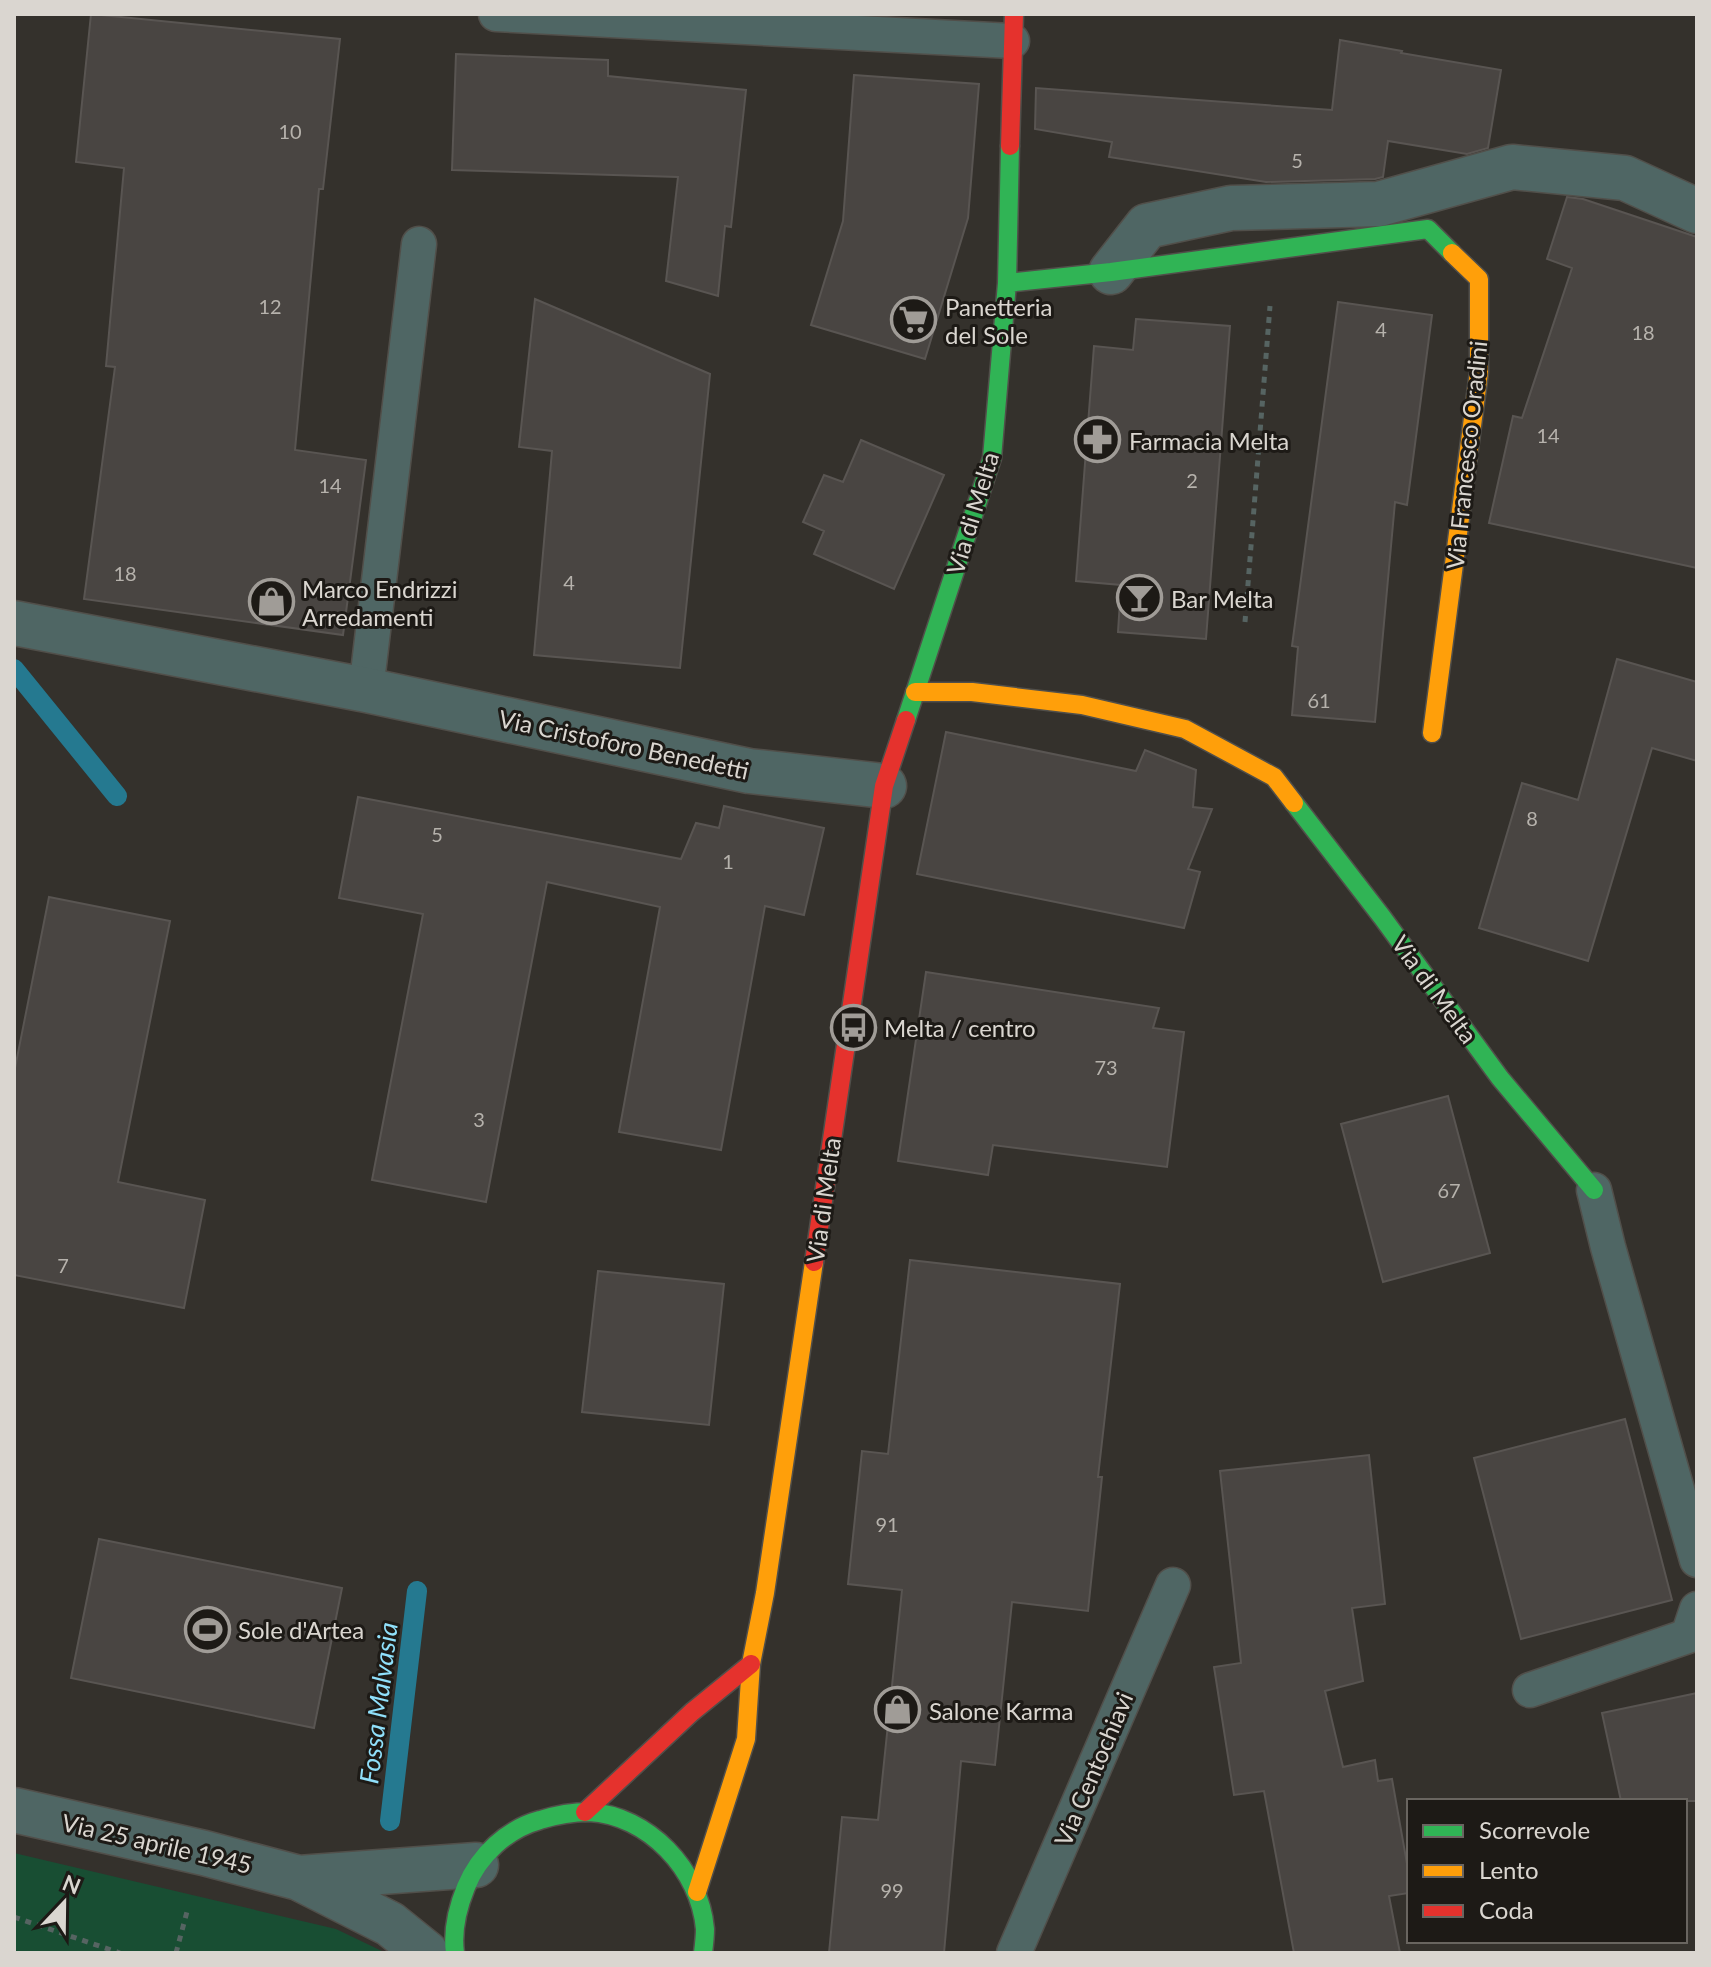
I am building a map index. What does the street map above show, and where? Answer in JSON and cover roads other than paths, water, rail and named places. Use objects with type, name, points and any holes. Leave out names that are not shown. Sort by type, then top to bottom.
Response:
[{"type":"street","name":"Via di Melta","points":[[697,1892],[746,1739],[751,1664],[764,1604],[884,786],[992,458],[1007,283],[1013,28]]},
{"type":"street","points":[[1111,272],[1147,226],[1231,208],[1379,204],[1512,167],[1625,178],[1697,211]]},
{"type":"street","name":"Via Francesco Oradini","points":[[1007,283],[1428,229],[1479,279],[1479,372],[1432,733]]},
{"type":"street","name":"Via Cristoforo Benedetti","points":[[27,626],[366,690],[749,771],[884,786]]},
{"type":"street","name":"Via di Melta","points":[[915,692],[972,692],[1082,705],[1185,729],[1274,777],[1500,1078],[1594,1190]]},
{"type":"street","points":[[585,1812],[692,1712],[751,1664]]},
{"type":"street","name":"Via 25 aprile 1945","points":[[14,1810],[299,1878],[390,1924],[426,1953]]},
{"type":"street","name":"Via di Melta","points":[[455,1953],[455,1914],[468,1879],[488,1850],[516,1828],[550,1814],[585,1812],[624,1819],[653,1836],[679,1860],[697,1892],[705,1925],[703,1953]]},
{"type":"street","name":"Via 25 aprile 1945","points":[[299,1878],[476,1865]]},
{"type":"lane","name":"Via di Melta","points":[[496,14],[1013,28]]},
{"type":"lane","points":[[366,690],[419,244]]},
{"type":"lane","name":"Via di Melta","points":[[1594,1190],[1697,1560]]},
{"type":"lane","name":"Via Centochiavi","points":[[1014,1953],[1173,1585]]},
{"type":"lane","points":[[1530,1690],[1688,1636],[1697,1609]]},
{"type":"waterway","name":"Fossa Malvasia","points":[[14,669],[117,796]]},
{"type":"waterway","name":"Fossa Malvasia","points":[[390,1821],[417,1591]]},
{"type":"place","name":"Panetteria del Sole","points":[[914,320]]},
{"type":"place","name":"Farmacia Melta","points":[[1098,440]]},
{"type":"place","name":"Bar Melta","points":[[1140,598]]},
{"type":"place","name":"Marco Endrizzi Arredamenti","points":[[271,602]]},
{"type":"place","name":"Melta / centro","points":[[853,1027]]},
{"type":"place","name":"Sole d'Artea","points":[[207,1629]]},
{"type":"place","name":"Salone Karma","points":[[898,1710]]}]
